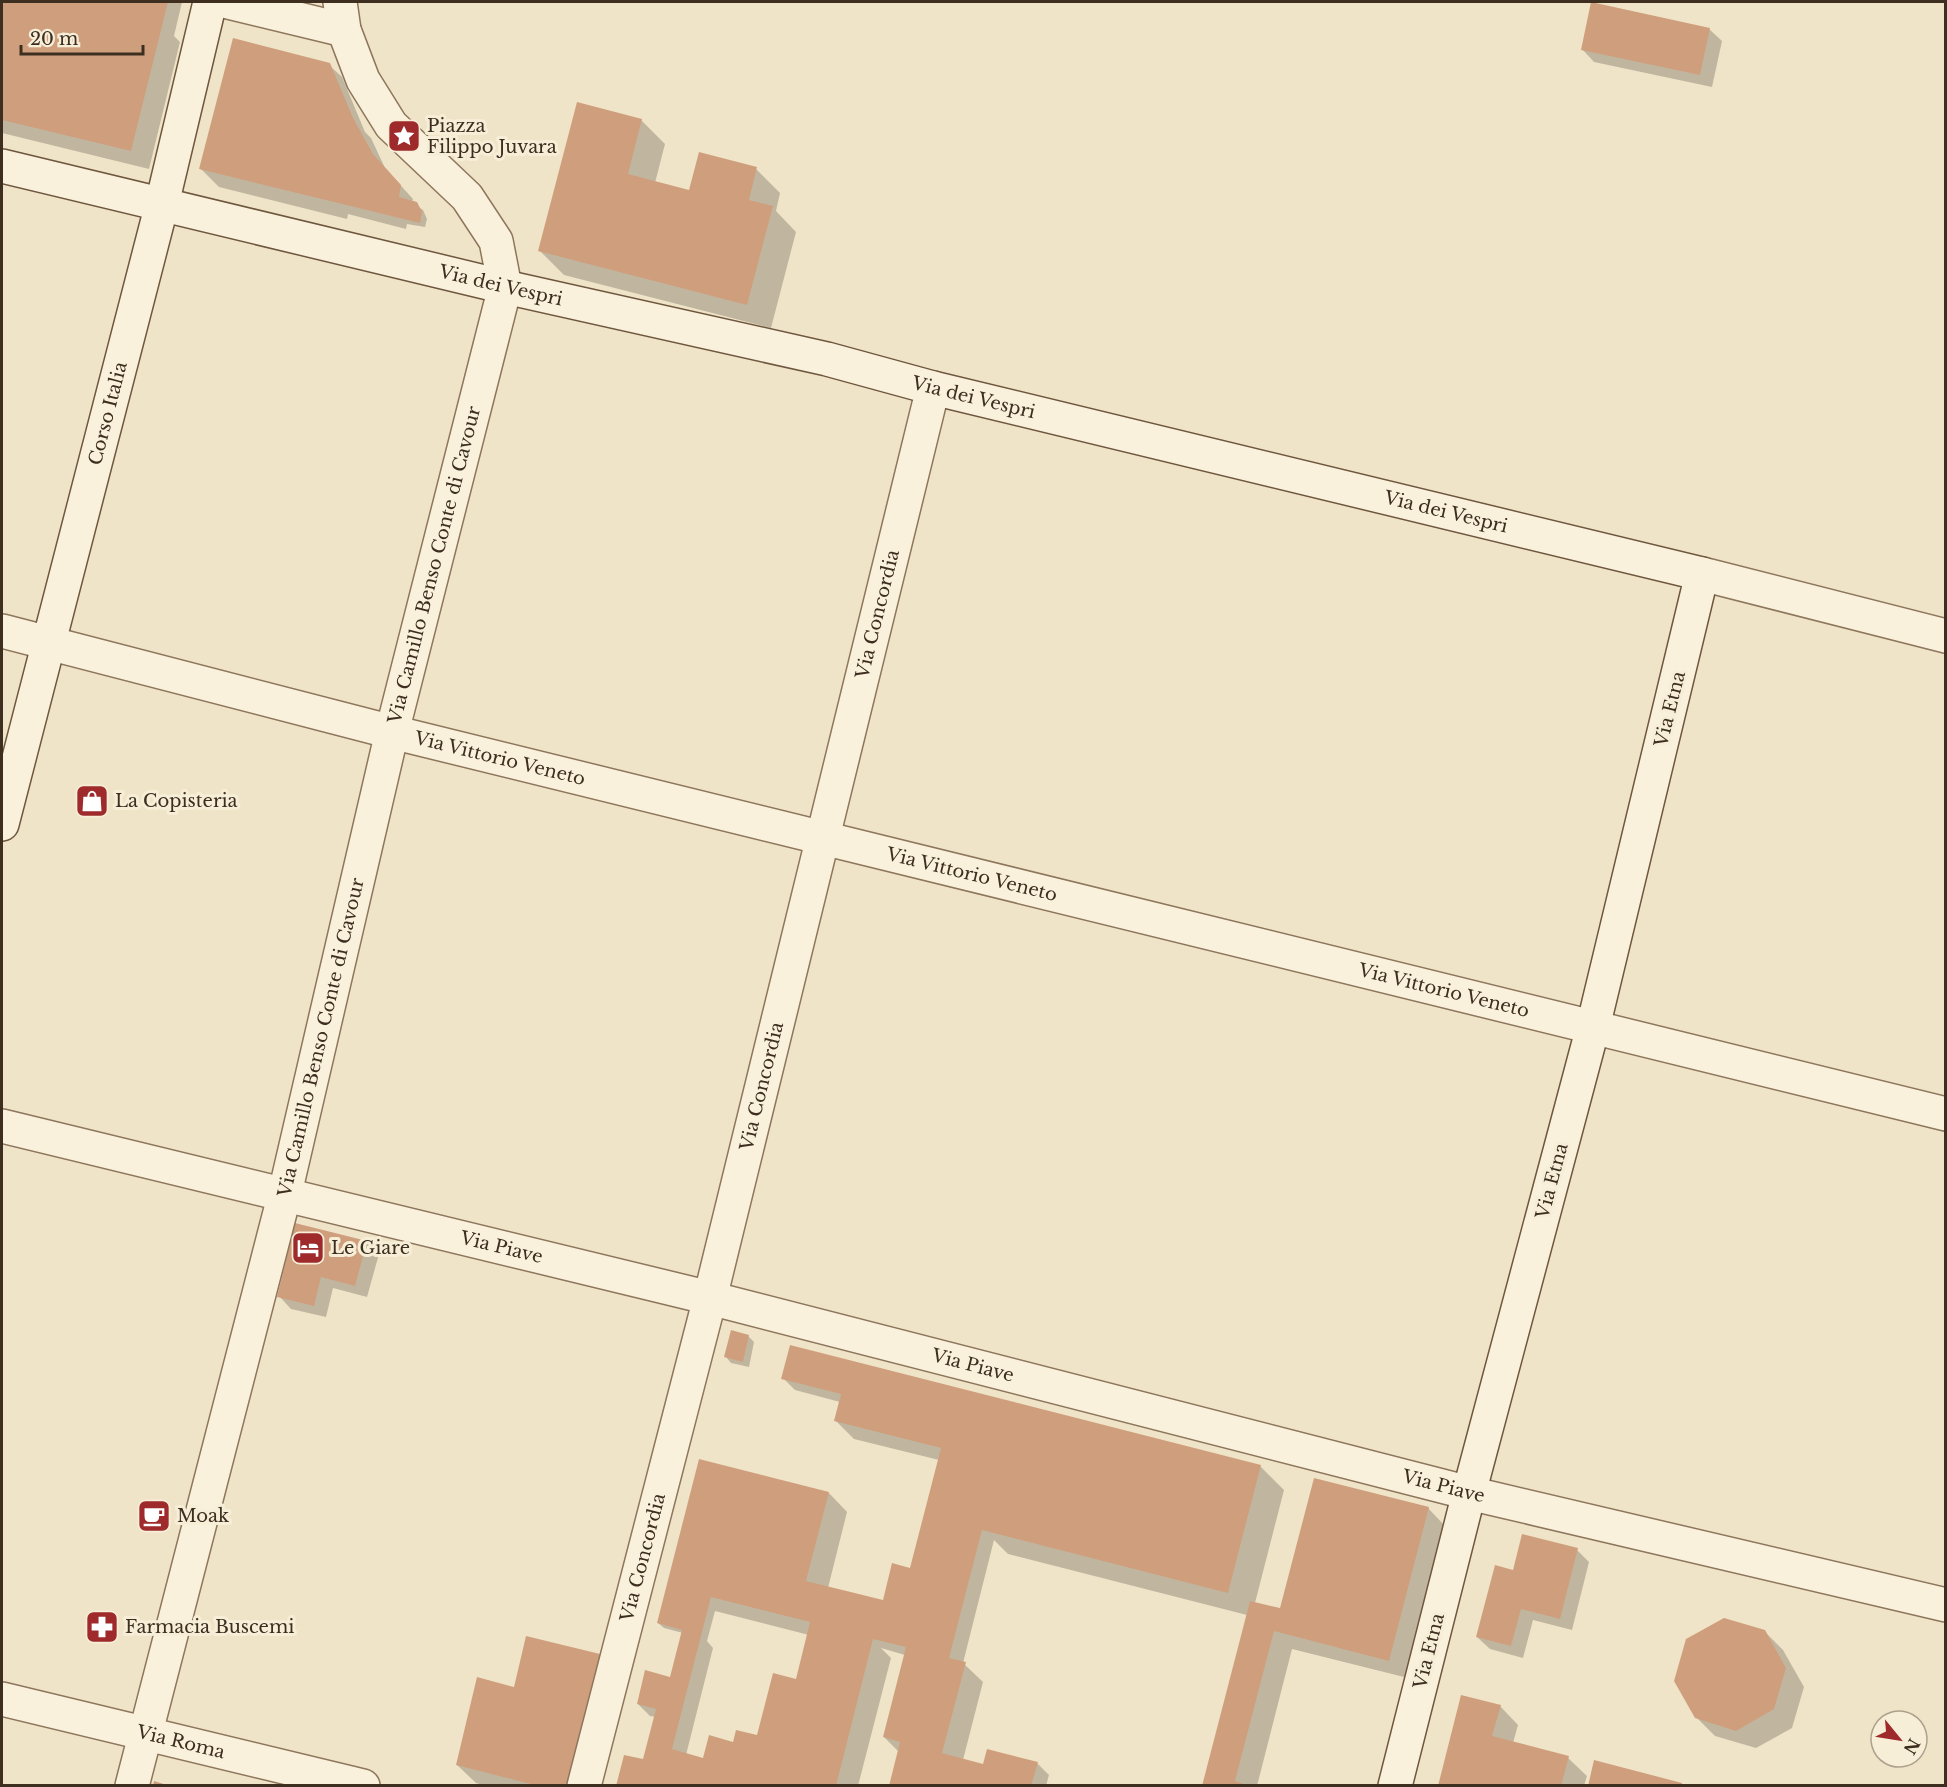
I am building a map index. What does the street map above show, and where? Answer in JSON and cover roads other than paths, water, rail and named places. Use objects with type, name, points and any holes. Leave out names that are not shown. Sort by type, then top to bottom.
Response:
[{"type":"street","name":"Corso Italia","points":[[2,824],[162,204],[210,2]]},
{"type":"street","points":[[228,2],[342,16],[363,80],[391,125],[467,197],[496,242],[505,287]]},
{"type":"street","name":"Via dei Vespri","points":[[2,166],[505,287],[827,359],[933,388],[1702,574],[1946,636]]},
{"type":"street","name":"Via Camillo Benso Conte di Cavour","points":[[132,1785],[285,1193],[392,732],[505,287]]},
{"type":"street","name":"Via Concordia","points":[[584,1785],[710,1298],[933,388]]},
{"type":"street","name":"Via Etna","points":[[1395,1785],[1469,1493],[1593,1027],[1702,574]]},
{"type":"street","name":"Via Vittorio Veneto","points":[[2,631],[392,732],[1946,1114]]},
{"type":"street","name":"Via Piave","points":[[2,1126],[710,1298],[1469,1493],[1946,1605]]},
{"type":"street","name":"Via Roma","points":[[2,1700],[363,1785]]},
{"type":"place","name":"Piazza Filippo Juvara","points":[[404,136]]},
{"type":"place","name":"La Copisteria","points":[[92,801]]},
{"type":"place","name":"Le Giare","points":[[308,1248]]},
{"type":"place","name":"Moak","points":[[154,1516]]},
{"type":"place","name":"Farmacia Buscemi","points":[[102,1627]]}]
